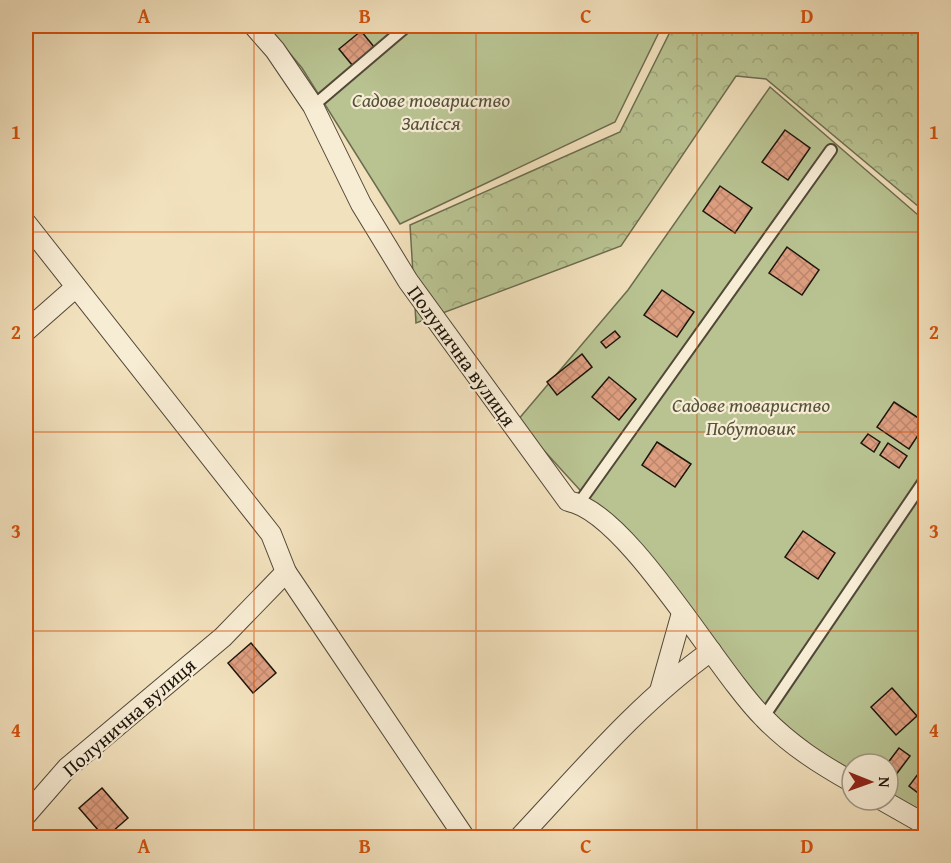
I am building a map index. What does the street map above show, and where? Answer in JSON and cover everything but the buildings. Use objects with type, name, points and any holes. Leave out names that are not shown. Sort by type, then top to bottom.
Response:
[{"type":"street","name":"Полунична вулиця","points":[[254,26],[275,50],[313,106],[361,204],[408,281],[568,501],[579,503],[614,528],[763,718],[809,757],[840,775]]},
{"type":"street","points":[[26,223],[271,534],[286,572],[465,837]]},
{"type":"street","points":[[26,331],[76,287]]},
{"type":"street","name":"Полунична вулиця","points":[[26,815],[67,768],[223,637],[286,572]]},
{"type":"street","points":[[659,692],[682,613]]},
{"type":"street","points":[[519,837],[659,692],[711,651]]},
{"type":"street","points":[[900,810],[926,825]]},
{"type":"lane","points":[[313,106],[406,26]]},
{"type":"lane","points":[[579,503],[831,150]]},
{"type":"lane","points":[[763,718],[926,478]]},
{"type":"green space","name":"Садове товариство Залісся","points":[[267,26],[662,26],[615,122],[400,224],[302,68]]},
{"type":"green space","points":[[673,26],[925,26],[925,212],[766,79],[736,76],[621,246],[416,323],[410,225],[620,132]]},
{"type":"green space","name":"Садове товариство Побутовик","points":[[770,87],[925,221],[925,818],[900,805],[900,752],[840,752],[840,769],[786,733],[662,580],[517,421],[628,290]]}]
